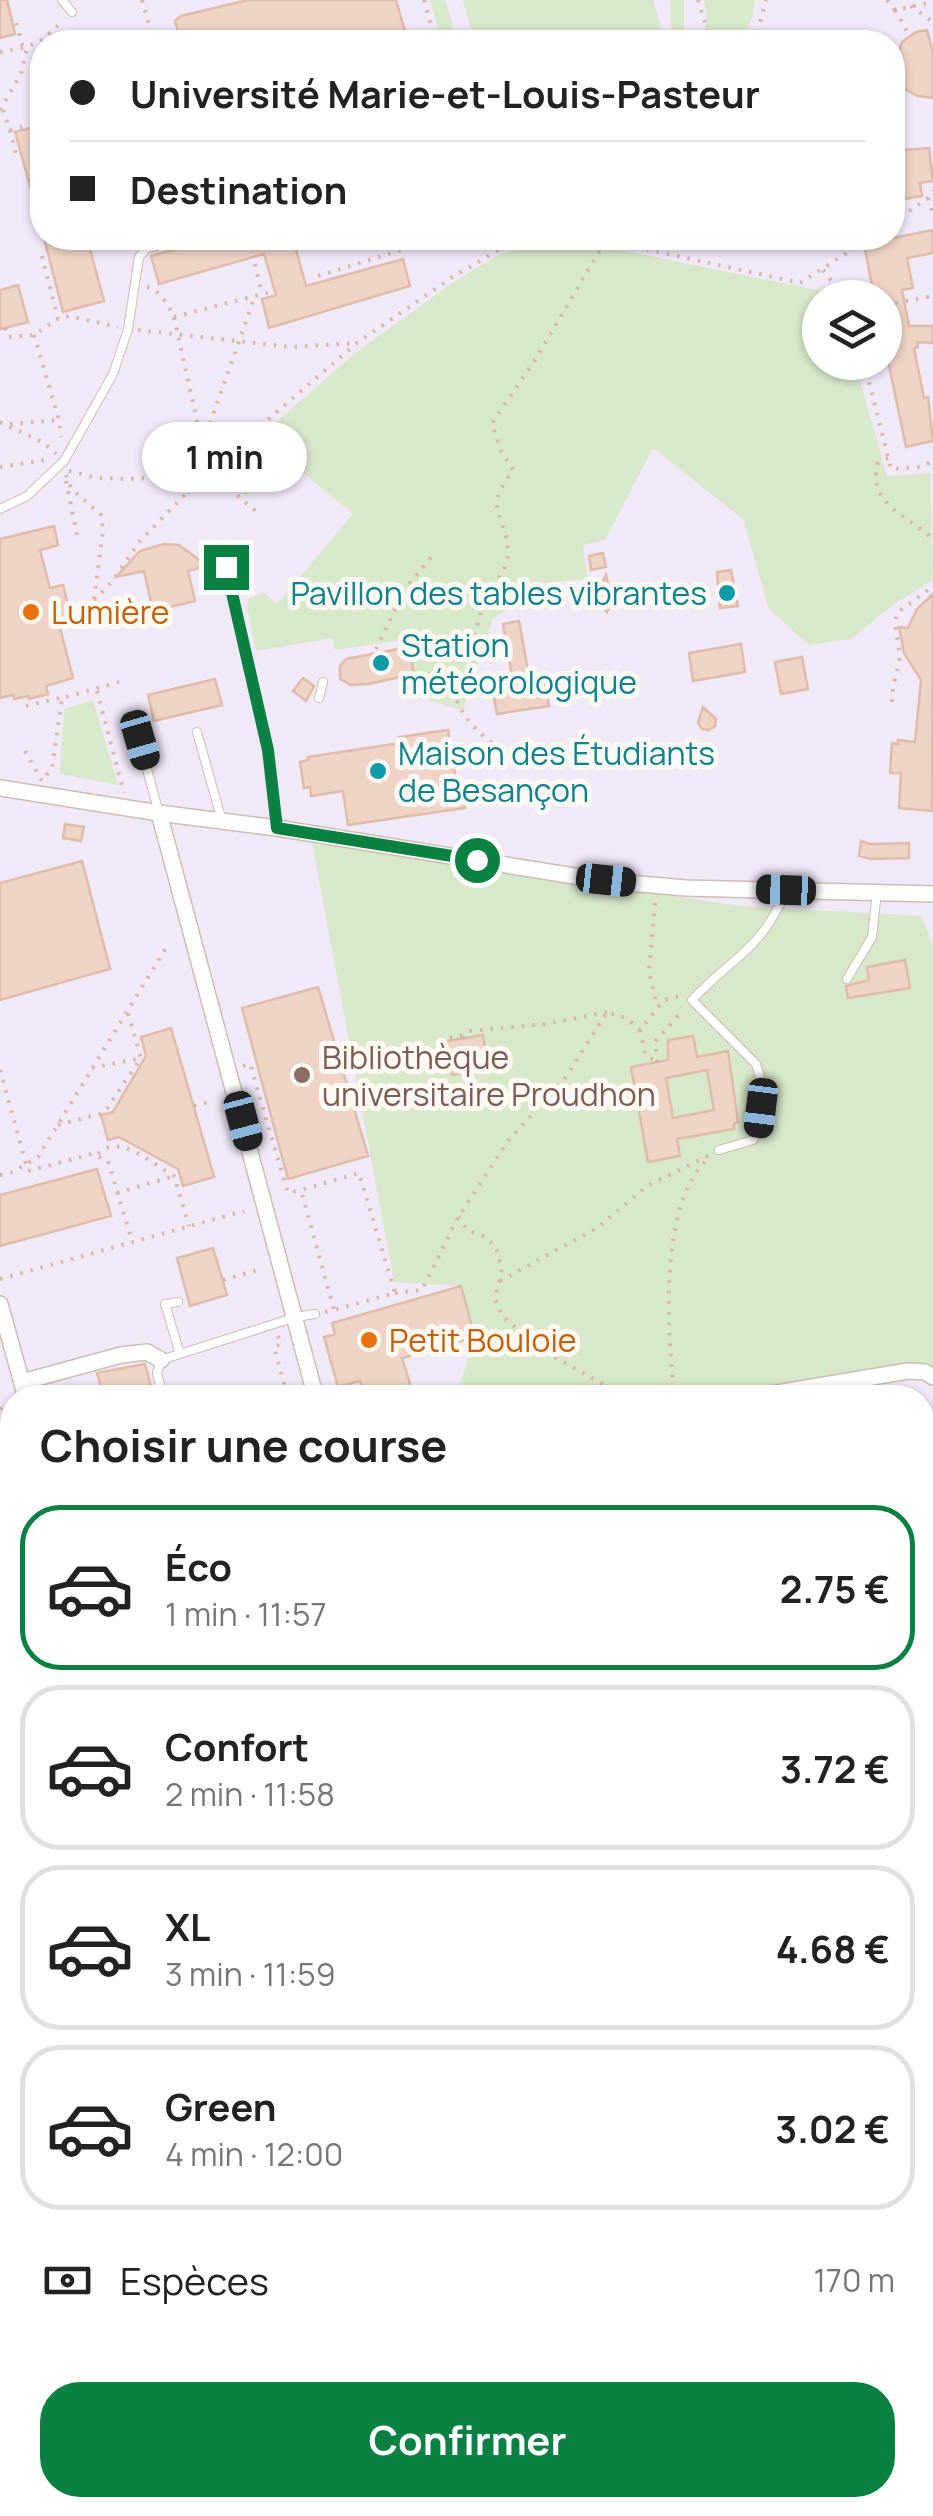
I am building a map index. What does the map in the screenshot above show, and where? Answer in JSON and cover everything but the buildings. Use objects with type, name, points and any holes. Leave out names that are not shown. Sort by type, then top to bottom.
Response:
[{"type":"street","points":[[0,788],[606,880],[686,888],[933,894]]},
{"type":"street","points":[[159,813],[313,1385]]},
{"type":"street","points":[[0,1304],[18,1385]]},
{"type":"street","points":[[39,1385],[122,1355],[146,1352],[161,1360]]},
{"type":"street","points":[[824,1385],[908,1371],[933,1376]]},
{"type":"lane","points":[[62,0],[72,12]]},
{"type":"lane","points":[[0,509],[27,496],[64,466],[113,374],[128,329],[138,257],[145,250]]},
{"type":"lane","points":[[226,567],[268,750],[277,828]]},
{"type":"lane","points":[[319,698],[323,682]]},
{"type":"lane","points":[[197,732],[222,820]]},
{"type":"lane","points":[[140,740],[159,813]]},
{"type":"lane","points":[[718,1150],[756,1136],[761,1108],[760,1075],[756,1064],[692,1000],[754,945],[776,914],[786,890]]},
{"type":"lane","points":[[847,978],[872,936],[877,892]]},
{"type":"lane","points":[[178,1302],[166,1304],[180,1354]]},
{"type":"lane","points":[[160,1385],[157,1372],[161,1360],[315,1314]]},
{"type":"path","points":[[142,0],[151,30]]},
{"type":"path","points":[[424,0],[433,30]]},
{"type":"path","points":[[698,0],[707,30]]},
{"type":"path","points":[[758,30],[766,0]]},
{"type":"path","points":[[887,0],[910,36]]},
{"type":"path","points":[[895,10],[933,2]]},
{"type":"path","points":[[911,6],[933,22]]},
{"type":"path","points":[[53,30],[72,12]]},
{"type":"path","points":[[14,16],[22,44],[27,47]]},
{"type":"path","points":[[0,52],[30,46]]},
{"type":"path","points":[[17,159],[1,109],[21,74],[27,47]]},
{"type":"path","points":[[10,130],[30,125]]},
{"type":"path","points":[[905,214],[933,190]]},
{"type":"path","points":[[928,198],[933,216]]},
{"type":"path","points":[[318,276],[401,250]]},
{"type":"path","points":[[64,466],[71,488],[101,515],[103,530],[94,600],[140,541],[208,471],[357,343],[498,250]]},
{"type":"path","points":[[527,766],[490,742],[470,722],[456,699],[454,676],[491,586],[504,573],[510,545],[497,510],[498,494],[513,470],[492,422],[600,250]]},
{"type":"path","points":[[651,250],[800,283],[852,250]]},
{"type":"path","points":[[42,256],[58,318]]},
{"type":"path","points":[[255,264],[262,294]]},
{"type":"path","points":[[823,270],[831,280]]},
{"type":"path","points":[[152,288],[168,304],[174,318],[208,471],[258,514]]},
{"type":"path","points":[[174,318],[274,291]]},
{"type":"path","points":[[202,445],[255,296]]},
{"type":"path","points":[[902,302],[933,296]]},
{"type":"path","points":[[5,328],[8,338],[34,335],[58,318],[69,316],[128,329],[291,348],[357,343]]},
{"type":"path","points":[[34,335],[60,420],[70,508],[78,535]]},
{"type":"path","points":[[868,380],[891,470],[921,467],[933,460]]},
{"type":"path","points":[[2,423],[60,420]]},
{"type":"path","points":[[2,423],[44,443]]},
{"type":"path","points":[[888,458],[878,464],[874,476],[885,502],[933,539]]},
{"type":"path","points":[[0,466],[34,460],[97,478],[135,479],[208,471]]},
{"type":"path","points":[[376,649],[405,590],[434,554]]},
{"type":"path","points":[[892,702],[892,680],[900,658],[895,636],[897,613],[933,586]]},
{"type":"path","points":[[26,706],[119,682]]},
{"type":"path","points":[[96,689],[124,792]]},
{"type":"path","points":[[25,752],[42,781],[52,768],[62,698]]},
{"type":"path","points":[[656,898],[648,971],[657,1006]]},
{"type":"path","points":[[0,1175],[38,1158],[166,948]]},
{"type":"path","points":[[446,1054],[444,1039],[464,1037],[469,1031],[545,1024],[607,1012],[626,1018],[640,1030],[645,1054],[657,1062],[656,1040],[692,1000],[674,996],[657,1006],[640,1030]]},
{"type":"path","points":[[58,1125],[104,1113],[140,1058],[127,1011]]},
{"type":"path","points":[[315,1314],[394,1293],[422,1290],[458,1216],[508,1141],[566,1077],[607,1012]]},
{"type":"path","points":[[92,1068],[140,1058]]},
{"type":"path","points":[[243,1066],[250,1064],[288,1193]]},
{"type":"path","points":[[0,1070],[28,1171],[92,1154],[108,1161],[132,1241]]},
{"type":"path","points":[[194,1106],[212,1100]]},
{"type":"path","points":[[259,1124],[266,1122]]},
{"type":"path","points":[[96,1156],[105,1146],[120,1145],[174,1176],[188,1226]]},
{"type":"path","points":[[499,1282],[597,1228],[647,1186],[718,1150]]},
{"type":"path","points":[[674,1385],[669,1323],[677,1223],[691,1176],[718,1150]]},
{"type":"path","points":[[280,1195],[359,1174],[394,1293]]},
{"type":"path","points":[[118,1193],[174,1176]]},
{"type":"path","points":[[301,1190],[334,1310]]},
{"type":"path","points":[[0,1279],[244,1211]]},
{"type":"path","points":[[458,1216],[467,1230],[485,1237],[496,1247],[502,1268],[495,1299],[502,1316],[547,1353],[605,1385]]},
{"type":"path","points":[[223,1280],[258,1270]]},
{"type":"path","points":[[278,1336],[281,1344],[274,1347],[284,1385]]},
{"type":"shaded area","points":[[0,0],[933,0],[933,1385],[0,1385]]},
{"type":"green space","points":[[430,0],[445,0],[454,30],[439,30]]},
{"type":"green space","points":[[463,0],[653,0],[662,30],[472,30]]},
{"type":"green space","points":[[670,0],[684,0],[684,30],[671,30]]},
{"type":"green space","points":[[704,0],[755,0],[747,30],[704,30]]},
{"type":"green space","points":[[516,250],[620,250],[802,287],[802,380],[860,380],[887,476],[930,473],[933,580],[897,602],[851,639],[809,645],[769,609],[743,519],[653,448],[605,540],[583,545],[588,579],[545,583],[493,619],[463,710],[398,692],[415,688],[409,639],[335,650],[332,638],[256,651],[247,607],[249,599],[264,592],[277,604],[353,514],[282,455],[246,496],[220,472],[355,353],[455,281],[500,254]]},
{"type":"green space","points":[[93,700],[118,785],[60,774],[64,709]]},
{"type":"green space","points":[[312,843],[741,906],[922,916],[933,945],[933,1366],[905,1366],[797,1385],[460,1385],[475,1337],[461,1286],[394,1282]]},
{"type":"place","name":"Pavillon des tables vibrantes","points":[[727,593]]},
{"type":"place","name":"Lumière","points":[[31,612]]},
{"type":"place","name":"Station météorologique","points":[[381,663]]},
{"type":"place","name":"Maison des Étudiants de Besançon","points":[[378,771]]},
{"type":"place","name":"Bibliothèque universitaire Proudhon","points":[[302,1075]]},
{"type":"place","name":"Petit Bouloie","points":[[369,1340]]},
{"type":"route","points":[[226,567],[268,750],[277,828],[477,860]]}]
